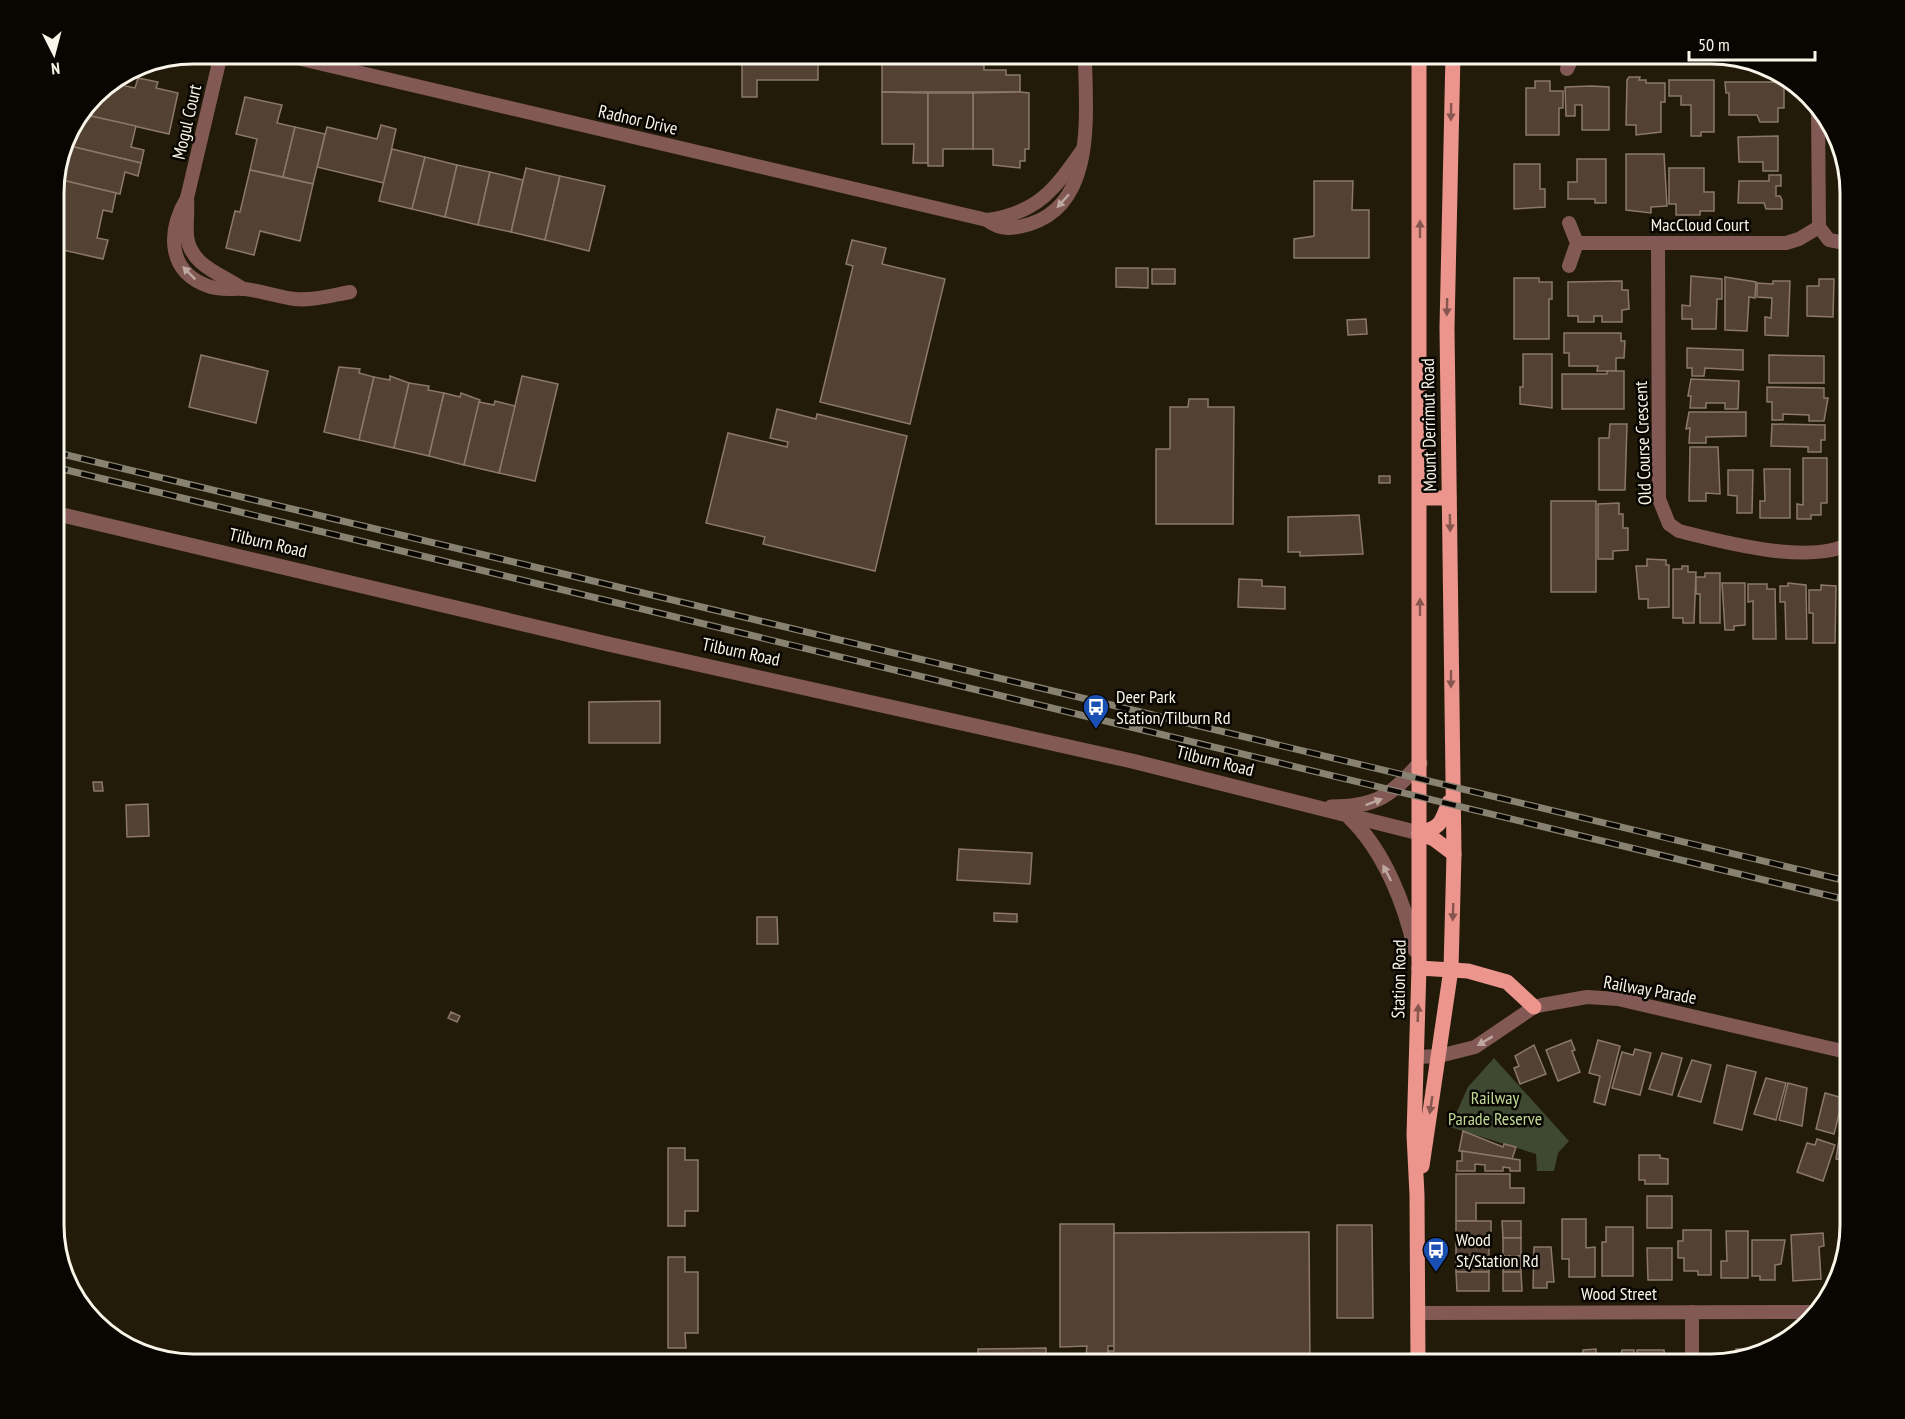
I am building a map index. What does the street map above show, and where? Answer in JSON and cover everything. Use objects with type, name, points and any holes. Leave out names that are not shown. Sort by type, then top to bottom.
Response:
[{"type":"main road","name":"Mount Derrimut Road","points":[[1419,64],[1420,763]]},
{"type":"main road","name":"Mount Derrimut Road","points":[[1452,795],[1447,328],[1453,64]]},
{"type":"main road","points":[[1420,498],[1449,498]]},
{"type":"main road","name":"Station Road","points":[[1418,1354],[1417,1195],[1414,1135],[1419,968],[1420,763]]},
{"type":"main road","points":[[1419,833],[1436,829],[1452,795]]},
{"type":"main road","name":"Station Road","points":[[1417,1195],[1451,969],[1454,854],[1452,795]]},
{"type":"main road","points":[[1419,833],[1434,839],[1454,854]]},
{"type":"main road","points":[[1419,968],[1468,970],[1507,982],[1534,1008]]},
{"type":"street","name":"Radnor Drive","points":[[326,65],[987,220],[997,227],[1013,229],[1037,222],[1058,207],[1074,189],[1082,164],[1085,64]]},
{"type":"street","points":[[1567,69],[1569,64]]},
{"type":"street","name":"Mogul Court","points":[[218,65],[187,198],[187,237],[195,256],[211,272],[243,289],[296,299],[350,292]]},
{"type":"street","points":[[1818,121],[1819,227],[1829,240],[1840,242]]},
{"type":"street","points":[[1569,223],[1577,243],[1569,266]]},
{"type":"street","name":"MacCloud Court","points":[[1577,243],[1786,243],[1799,239],[1819,227]]},
{"type":"street","name":"Old Course Crescent","points":[[1658,244],[1659,499],[1669,524],[1679,531],[1757,550],[1840,549]]},
{"type":"street","name":"Tilburn Road","points":[[65,516],[608,644],[1132,761],[1419,833]]},
{"type":"street","points":[[1316,808],[1363,806],[1383,799],[1394,791],[1420,763]]},
{"type":"street","points":[[1349,817],[1373,850],[1399,895],[1408,916],[1419,968]]},
{"type":"street","name":"Railway Parade","points":[[1416,1058],[1439,1056],[1475,1047],[1534,1008],[1580,998],[1618,999],[1840,1050]]},
{"type":"street","points":[[1692,1312],[1692,1354]]},
{"type":"street","name":"Wood Street","points":[[1418,1313],[1807,1312]]},
{"type":"green space","name":"Railway Parade Reserve","points":[[1494,1058],[1569,1141],[1558,1153],[1554,1171],[1537,1171],[1536,1154],[1450,1127],[1468,1087]]},
{"type":"building","points":[[984,64],[984,70],[1006,70],[1006,75],[1020,75],[1020,92],[882,92],[882,65]]},
{"type":"building","points":[[742,65],[818,65],[818,80],[757,80],[757,97],[742,97]]},
{"type":"building","points":[[1629,77],[1640,77],[1639,80],[1646,80],[1646,83],[1665,83],[1665,102],[1661,102],[1661,132],[1636,135],[1636,125],[1626,125],[1627,80]]},
{"type":"building","points":[[138,78],[158,82],[156,88],[178,93],[169,134],[90,116],[122,86],[135,88]]},
{"type":"building","points":[[1669,80],[1714,80],[1714,132],[1701,132],[1701,136],[1691,136],[1691,105],[1681,105],[1681,96],[1669,96]]},
{"type":"building","points":[[1535,81],[1550,81],[1550,91],[1563,91],[1563,108],[1559,108],[1559,135],[1526,135],[1526,88],[1535,88]]},
{"type":"building","points":[[1725,82],[1776,82],[1784,87],[1784,108],[1778,108],[1778,122],[1760,122],[1757,115],[1729,115],[1729,93],[1726,93]]},
{"type":"building","points":[[1565,87],[1609,87],[1609,130],[1582,130],[1582,105],[1575,105],[1575,116],[1566,116]]},
{"type":"building","points":[[882,92],[928,93],[928,163],[913,163],[914,144],[882,144]]},
{"type":"building","points":[[928,93],[973,93],[973,149],[943,149],[943,166],[928,166]]},
{"type":"building","points":[[973,93],[1029,93],[1029,149],[1025,149],[1025,161],[1020,161],[1020,168],[993,165],[993,149],[973,149]]},
{"type":"building","points":[[245,97],[282,105],[277,123],[295,127],[283,177],[250,170],[257,139],[236,134]]},
{"type":"building","points":[[90,116],[136,126],[131,147],[144,150],[141,163],[73,147]]},
{"type":"building","points":[[381,125],[396,129],[384,183],[317,167],[327,127],[377,139]]},
{"type":"building","points":[[295,127],[325,134],[313,184],[283,177]]},
{"type":"building","points":[[1778,136],[1778,171],[1763,171],[1763,162],[1739,162],[1738,137]]},
{"type":"building","points":[[73,147],[141,163],[138,176],[125,172],[120,194],[66,181]]},
{"type":"building","points":[[392,149],[425,157],[412,209],[379,201]]},
{"type":"building","points":[[1626,154],[1664,154],[1667,206],[1651,207],[1651,213],[1626,210]]},
{"type":"building","points":[[425,157],[457,165],[445,217],[412,209]]},
{"type":"building","points":[[1577,159],[1606,159],[1606,203],[1595,203],[1595,199],[1568,199],[1568,182],[1577,182]]},
{"type":"building","points":[[1514,164],[1540,164],[1540,189],[1545,189],[1545,207],[1514,209]]},
{"type":"building","points":[[457,165],[490,172],[478,225],[445,217]]},
{"type":"building","points":[[526,168],[560,176],[545,240],[511,232]]},
{"type":"building","points":[[1669,168],[1704,168],[1704,192],[1714,192],[1714,211],[1700,211],[1700,215],[1676,215],[1676,204],[1669,204]]},
{"type":"building","points":[[250,170],[313,184],[300,241],[260,231],[254,255],[226,248],[235,211],[240,212]]},
{"type":"building","points":[[490,172],[523,180],[511,232],[478,225]]},
{"type":"building","points":[[1769,175],[1781,175],[1781,186],[1776,186],[1776,196],[1780,196],[1782,200],[1782,209],[1766,209],[1764,203],[1738,203],[1739,181],[1769,181]]},
{"type":"building","points":[[560,176],[605,186],[589,251],[545,240]]},
{"type":"building","points":[[66,181],[116,193],[112,212],[103,210],[97,238],[108,240],[103,259],[65,250]]},
{"type":"building","points":[[1314,181],[1353,181],[1352,210],[1369,210],[1369,258],[1294,258],[1294,239],[1314,236]]},
{"type":"building","points":[[852,240],[886,248],[882,264],[945,279],[910,424],[820,402],[853,266],[846,264]]},
{"type":"building","points":[[1116,268],[1148,268],[1148,288],[1116,287]]},
{"type":"building","points":[[1152,269],[1175,269],[1175,284],[1152,284]]},
{"type":"building","points":[[1691,276],[1722,279],[1722,299],[1717,299],[1716,329],[1692,329],[1692,319],[1682,319],[1682,305],[1690,306]]},
{"type":"building","points":[[1725,277],[1756,282],[1755,298],[1749,297],[1747,331],[1725,330]]},
{"type":"building","points":[[1514,278],[1539,278],[1539,282],[1552,282],[1552,299],[1549,299],[1549,339],[1514,339]]},
{"type":"building","points":[[1819,279],[1834,279],[1833,317],[1807,316],[1807,286],[1819,286]]},
{"type":"building","points":[[1622,281],[1622,290],[1628,290],[1629,309],[1622,310],[1622,322],[1602,322],[1602,316],[1594,316],[1594,322],[1578,322],[1578,316],[1568,316],[1568,282]]},
{"type":"building","points":[[1773,281],[1790,281],[1788,336],[1765,335],[1765,317],[1771,318],[1772,298],[1757,297],[1757,283],[1773,284]]},
{"type":"building","points":[[1366,319],[1367,334],[1348,335],[1347,320]]},
{"type":"building","points":[[1564,333],[1621,333],[1621,341],[1625,341],[1624,358],[1616,358],[1616,371],[1597,371],[1598,366],[1569,366],[1569,353],[1564,353]]},
{"type":"building","points":[[1687,348],[1743,350],[1743,370],[1705,368],[1704,376],[1692,376],[1692,368],[1687,368]]},
{"type":"building","points":[[1523,354],[1552,354],[1552,408],[1520,404],[1520,387],[1523,387]]},
{"type":"building","points":[[201,355],[268,371],[256,423],[189,407]]},
{"type":"building","points":[[1769,355],[1824,356],[1824,383],[1769,383]]},
{"type":"building","points":[[339,367],[360,369],[359,373],[374,377],[359,440],[324,432]]},
{"type":"building","points":[[1607,371],[1624,371],[1624,409],[1562,409],[1562,374],[1607,374]]},
{"type":"building","points":[[390,376],[409,383],[394,448],[359,440],[374,377],[390,380]]},
{"type":"building","points":[[522,376],[558,384],[535,481],[499,473]]},
{"type":"building","points":[[1691,379],[1739,381],[1738,409],[1725,409],[1725,403],[1706,403],[1706,408],[1690,408],[1691,396],[1688,396]]},
{"type":"building","points":[[409,383],[429,386],[428,390],[444,393],[429,456],[394,448]]},
{"type":"building","points":[[1767,387],[1824,388],[1824,398],[1828,398],[1824,421],[1809,421],[1809,415],[1783,414],[1783,420],[1772,420],[1772,402],[1767,402]]},
{"type":"building","points":[[444,393],[460,397],[461,393],[480,400],[464,465],[429,456]]},
{"type":"building","points":[[1189,399],[1208,399],[1208,407],[1234,407],[1233,524],[1156,524],[1156,449],[1170,449],[1170,407],[1188,407]]},
{"type":"building","points":[[495,401],[515,406],[499,473],[464,465],[479,402],[494,405]]},
{"type":"building","points":[[777,409],[816,419],[817,414],[907,436],[875,571],[763,544],[765,537],[706,523],[728,433],[787,447],[788,442],[770,438]]},
{"type":"building","points":[[1689,412],[1746,412],[1746,436],[1706,437],[1706,443],[1689,443],[1690,428],[1686,429]]},
{"type":"building","points":[[1610,424],[1627,424],[1625,490],[1599,490],[1599,438],[1609,438]]},
{"type":"building","points":[[1772,424],[1825,425],[1825,440],[1821,440],[1821,452],[1808,452],[1808,447],[1771,446]]},
{"type":"building","points":[[1690,447],[1718,447],[1720,494],[1706,493],[1706,501],[1689,501]]},
{"type":"building","points":[[1803,458],[1827,458],[1827,503],[1821,503],[1821,515],[1811,515],[1811,519],[1797,519],[1797,504],[1803,505]]},
{"type":"building","points":[[1764,469],[1790,469],[1790,518],[1760,518],[1760,501],[1765,501]]},
{"type":"building","points":[[1728,470],[1753,470],[1752,513],[1737,513],[1737,496],[1728,495]]},
{"type":"building","points":[[1379,476],[1390,476],[1390,483],[1379,483]]},
{"type":"building","points":[[1551,501],[1596,501],[1596,592],[1551,592]]},
{"type":"building","points":[[1619,503],[1619,514],[1623,514],[1623,528],[1628,528],[1628,550],[1613,551],[1613,559],[1598,559],[1598,504]]},
{"type":"building","points":[[1359,515],[1363,554],[1300,556],[1300,552],[1288,552],[1288,517]]},
{"type":"building","points":[[1647,559],[1666,560],[1666,565],[1669,565],[1669,607],[1648,608],[1648,599],[1639,599],[1636,566],[1647,566]]},
{"type":"building","points":[[1682,566],[1688,566],[1688,572],[1696,572],[1694,623],[1683,623],[1683,618],[1673,618],[1673,569],[1682,569]]},
{"type":"building","points":[[1705,573],[1720,573],[1720,623],[1700,623],[1700,594],[1696,594],[1696,577],[1705,577]]},
{"type":"building","points":[[1239,579],[1262,580],[1262,586],[1285,587],[1285,609],[1238,607]]},
{"type":"building","points":[[1722,583],[1745,583],[1745,625],[1734,626],[1734,630],[1725,630]]},
{"type":"building","points":[[1788,583],[1806,585],[1807,639],[1786,639],[1785,602],[1780,602],[1780,586],[1788,586]]},
{"type":"building","points":[[1748,584],[1767,584],[1767,589],[1775,589],[1776,639],[1753,639],[1753,601],[1748,602]]},
{"type":"building","points":[[1821,585],[1836,586],[1835,643],[1813,643],[1813,613],[1809,613],[1809,590],[1821,590]]},
{"type":"building","points":[[660,701],[660,743],[589,743],[589,702]]},
{"type":"building","points":[[93,782],[102,782],[103,791],[94,791]]},
{"type":"building","points":[[148,804],[149,836],[127,837],[126,805]]},
{"type":"building","points":[[959,849],[1032,853],[1030,884],[957,880]]},
{"type":"building","points":[[994,913],[1017,914],[1017,922],[994,921]]},
{"type":"building","points":[[757,917],[777,917],[778,944],[757,944]]},
{"type":"building","points":[[451,1012],[460,1016],[457,1022],[448,1018]]},
{"type":"building","points":[[1571,1040],[1575,1050],[1572,1051],[1580,1072],[1558,1081],[1546,1050]]},
{"type":"building","points":[[1598,1040],[1620,1046],[1605,1105],[1594,1102],[1600,1076],[1589,1073]]},
{"type":"building","points":[[1534,1045],[1546,1074],[1520,1084],[1514,1068],[1519,1066],[1515,1056]]},
{"type":"building","points":[[1635,1049],[1651,1053],[1640,1095],[1612,1088],[1622,1052],[1633,1055]]},
{"type":"building","points":[[1662,1053],[1682,1058],[1672,1095],[1649,1089]]},
{"type":"building","points":[[1692,1060],[1711,1065],[1701,1102],[1678,1096]]},
{"type":"building","points":[[1727,1065],[1756,1072],[1742,1130],[1714,1123]]},
{"type":"building","points":[[1766,1078],[1786,1083],[1776,1120],[1754,1114]]},
{"type":"building","points":[[1788,1083],[1807,1088],[1802,1126],[1779,1120]]},
{"type":"building","points":[[1825,1093],[1840,1097],[1840,1110],[1834,1134],[1816,1129]]},
{"type":"building","points":[[1463,1131],[1503,1147],[1504,1144],[1516,1147],[1512,1159],[1459,1151]]},
{"type":"building","points":[[1840,1133],[1840,1160],[1836,1159]]},
{"type":"building","points":[[1817,1139],[1835,1145],[1823,1181],[1797,1172],[1807,1143],[1815,1145]]},
{"type":"building","points":[[668,1148],[685,1148],[685,1160],[698,1160],[698,1211],[685,1211],[685,1226],[668,1226]]},
{"type":"building","points":[[1462,1151],[1520,1160],[1520,1171],[1510,1171],[1510,1168],[1503,1167],[1503,1171],[1485,1171],[1485,1165],[1475,1164],[1475,1171],[1457,1171],[1457,1161],[1462,1161]]},
{"type":"building","points":[[1639,1155],[1660,1155],[1660,1158],[1668,1159],[1668,1184],[1645,1184],[1645,1180],[1639,1180]]},
{"type":"building","points":[[1456,1174],[1510,1174],[1510,1188],[1524,1188],[1524,1203],[1476,1203],[1476,1221],[1456,1221]]},
{"type":"building","points":[[1647,1196],[1672,1196],[1672,1228],[1647,1228]]},
{"type":"building","points":[[1562,1219],[1586,1219],[1586,1248],[1595,1247],[1595,1277],[1569,1277],[1569,1259],[1562,1259]]},
{"type":"building","points":[[1456,1221],[1491,1221],[1491,1238],[1456,1239]]},
{"type":"building","points":[[1502,1221],[1521,1221],[1521,1238],[1503,1238]]},
{"type":"building","points":[[1060,1224],[1114,1224],[1114,1346],[1108,1346],[1108,1354],[1086,1354],[1087,1346],[1060,1347]]},
{"type":"building","points":[[1337,1225],[1372,1225],[1373,1318],[1337,1318]]},
{"type":"building","points":[[1606,1227],[1633,1227],[1633,1276],[1602,1276],[1602,1242],[1606,1242]]},
{"type":"building","points":[[1683,1230],[1711,1230],[1711,1275],[1698,1275],[1698,1271],[1684,1271],[1684,1258],[1678,1258],[1678,1241],[1683,1241]]},
{"type":"building","points":[[1726,1231],[1748,1231],[1748,1278],[1721,1278],[1721,1261],[1727,1261]]},
{"type":"building","points":[[1309,1232],[1310,1354],[1108,1354],[1108,1351],[1114,1351],[1114,1233]]},
{"type":"building","points":[[1823,1233],[1824,1246],[1819,1247],[1821,1279],[1793,1281],[1791,1235]]},
{"type":"building","points":[[1503,1238],[1521,1238],[1521,1256],[1503,1256]]},
{"type":"building","points":[[1456,1239],[1489,1239],[1489,1256],[1456,1256]]},
{"type":"building","points":[[1752,1240],[1785,1240],[1781,1264],[1775,1265],[1775,1280],[1760,1280],[1760,1276],[1752,1276]]},
{"type":"building","points":[[1534,1247],[1551,1247],[1554,1282],[1547,1282],[1547,1288],[1533,1288]]},
{"type":"building","points":[[1647,1248],[1672,1248],[1672,1280],[1648,1280]]},
{"type":"building","points":[[1456,1256],[1489,1256],[1489,1272],[1456,1272]]},
{"type":"building","points":[[1503,1256],[1521,1256],[1521,1272],[1503,1272]]},
{"type":"building","points":[[668,1257],[685,1257],[685,1272],[698,1272],[698,1333],[685,1333],[686,1348],[668,1348]]},
{"type":"building","points":[[1456,1272],[1489,1272],[1489,1291],[1457,1291]]},
{"type":"building","points":[[1503,1272],[1521,1272],[1522,1291],[1503,1291]]},
{"type":"building","points":[[1046,1348],[1046,1354],[978,1354],[978,1349]]},
{"type":"building","points":[[1596,1349],[1596,1354],[1583,1354],[1583,1350]]},
{"type":"building","points":[[1622,1350],[1634,1350],[1634,1354],[1621,1354]]},
{"type":"building","points":[[1637,1350],[1664,1350],[1664,1354],[1637,1354]]},
{"type":"railway","points":[[65,455],[1840,879]]},
{"type":"railway","points":[[65,470],[1840,898]]},
{"type":"place","name":"Deer Park Station/Tilburn Rd","points":[[1096,730]]},
{"type":"place","name":"Wood St/Station Rd","points":[[1436,1273]]}]
